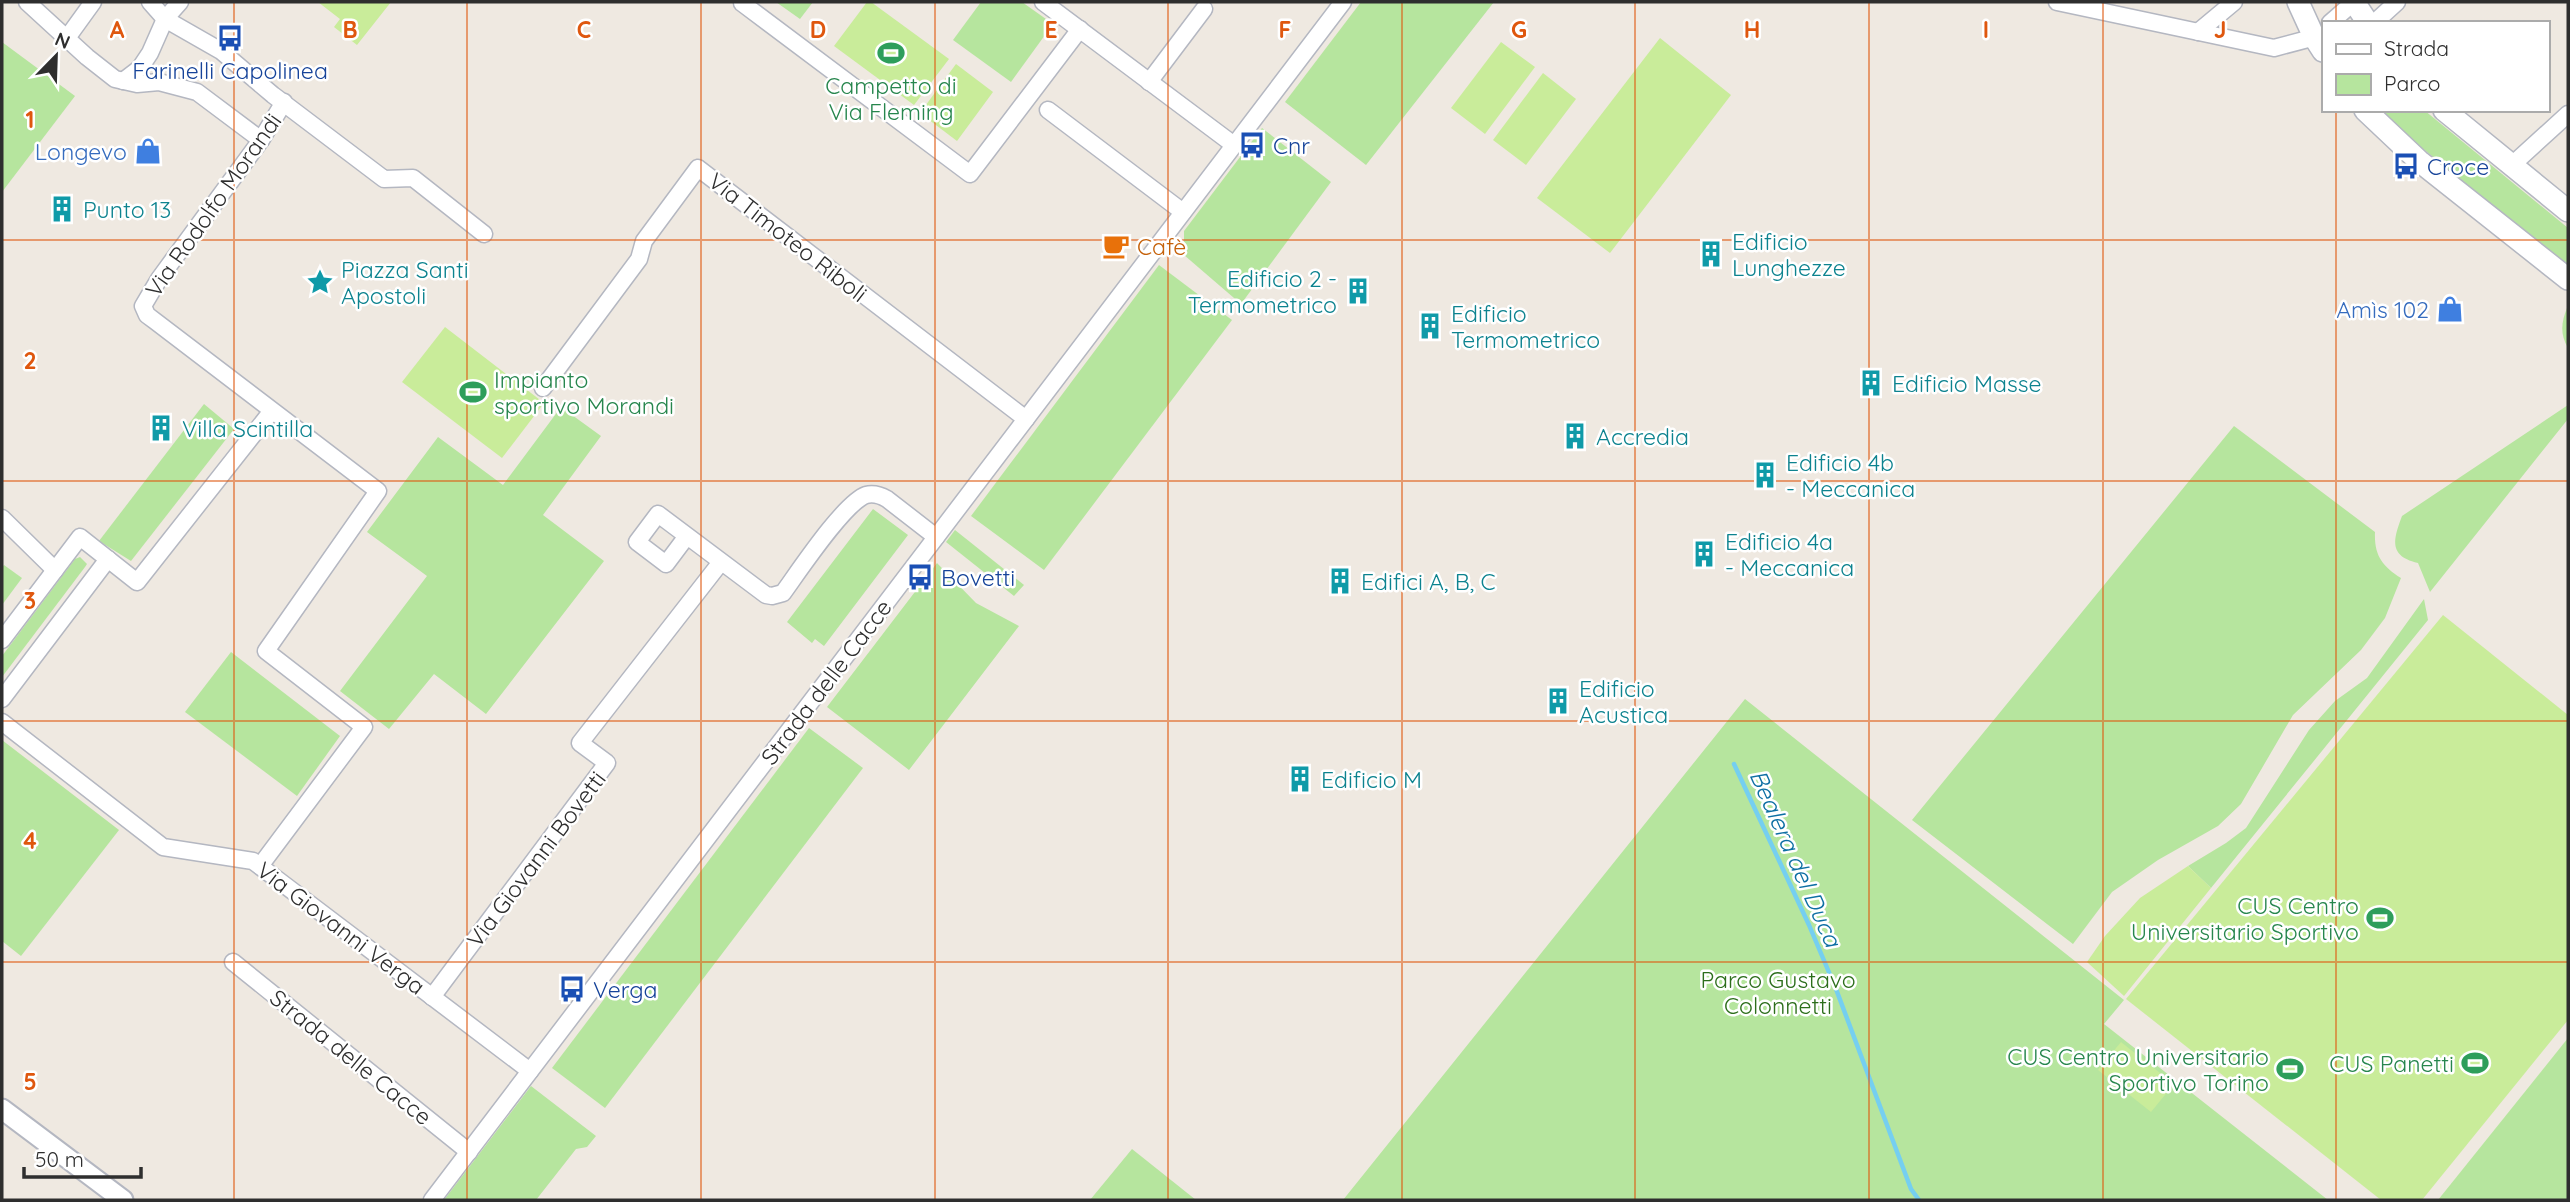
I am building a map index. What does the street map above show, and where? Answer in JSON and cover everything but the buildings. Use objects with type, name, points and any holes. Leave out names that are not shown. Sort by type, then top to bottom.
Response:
[{"type":"main road","points":[[2298,2],[2322,34]]},
{"type":"main road","points":[[2354,2],[2367,21]]},
{"type":"main road","points":[[2367,112],[2419,161],[2568,279]]},
{"type":"main road","points":[[2447,112],[2568,211]]},
{"type":"street","points":[[27,2],[108,75],[137,84],[159,82],[197,92],[261,140]]},
{"type":"street","points":[[150,2],[165,19],[221,51],[384,179],[412,178],[484,234]]},
{"type":"street","points":[[123,81],[140,68],[165,19],[180,2]]},
{"type":"street","points":[[743,2],[742,4],[970,174],[1080,29]]},
{"type":"street","points":[[1043,2],[1234,145]]},
{"type":"street","name":"Strada delle Cacce","points":[[432,1200],[1343,2]]},
{"type":"street","points":[[2057,2],[2274,48],[2322,35]]},
{"type":"street","points":[[2198,32],[2234,2]]},
{"type":"street","points":[[2336,21],[2354,2]]},
{"type":"street","points":[[2376,21],[2397,2]]},
{"type":"street","points":[[67,38],[87,4]]},
{"type":"street","points":[[1149,82],[1203,9]]},
{"type":"street","name":"Via Rodolfo Morandi","points":[[271,412],[147,315],[143,306],[159,279],[261,140],[284,102]]},
{"type":"street","points":[[1048,110],[1183,212]]},
{"type":"street","points":[[2512,165],[2568,114]]},
{"type":"street","name":"Via Timoteo Riboli","points":[[543,388],[639,259],[643,241],[698,168],[1026,418]]},
{"type":"street","points":[[2,640],[80,537],[137,582],[271,412],[378,491],[266,651],[364,727],[260,866]]},
{"type":"street","points":[[687,536],[766,595],[783,593],[846,509],[863,496],[870,494],[887,499],[936,537]]},
{"type":"street","points":[[2,517],[55,570]]},
{"type":"street","points":[[2,699],[108,559]]},
{"type":"street","name":"Via Giovanni Bovetti","points":[[432,997],[607,763],[580,743],[721,562]]},
{"type":"street","name":"Via Giovanni Verga","points":[[2,722],[163,847],[244,858],[260,866],[530,1071]]},
{"type":"street","name":"Strada delle Cacce","points":[[233,962],[469,1152]]},
{"type":"street","points":[[2,1109],[123,1200]]},
{"type":"green space","points":[[318,2],[391,2],[357,45],[334,27],[340,19]]},
{"type":"green space","points":[[776,2],[813,2],[800,19]]},
{"type":"green space","name":"Campetto di Via Fleming","points":[[867,2],[871,2],[949,59],[914,105],[834,46]]},
{"type":"green space","points":[[981,2],[1022,2],[1053,24],[1011,82],[953,40]]},
{"type":"green space","points":[[1361,2],[1494,2],[1366,165],[1285,102]]},
{"type":"green space","points":[[1660,38],[1731,95],[1610,253],[1537,198]]},
{"type":"green space","points":[[2,42],[75,96],[2,192]]},
{"type":"green space","points":[[1501,42],[1535,67],[1485,134],[1451,108]]},
{"type":"green space","name":"Campetto di Via Fleming","points":[[956,64],[993,92],[957,141],[920,113]]},
{"type":"green space","points":[[1543,73],[1576,99],[1526,165],[1493,140]]},
{"type":"green space","points":[[2383,112],[2426,112],[2568,228],[2568,268],[2405,134]]},
{"type":"green space","points":[[1262,128],[1331,182],[1241,304],[1184,255],[1184,231]]},
{"type":"green space","points":[[1159,265],[1232,320],[1044,570],[971,516]]},
{"type":"green space","points":[[2568,309],[2568,348],[2562,328]]},
{"type":"green space","name":"Impianto sportivo Morandi","points":[[445,327],[544,403],[502,458],[402,382]]},
{"type":"green space","points":[[204,404],[234,429],[131,561],[99,541]]},
{"type":"green space","points":[[2568,405],[2568,419],[2430,592],[2418,563],[2401,556],[2397,551],[2395,539],[2402,516]]},
{"type":"green space","points":[[561,407],[601,436],[543,515],[604,561],[486,714],[434,674],[389,729],[340,691],[427,576],[367,532],[438,437],[503,485]]},
{"type":"green space","points":[[2234,426],[2375,532],[2380,559],[2401,578],[2385,618],[2361,650],[2293,715],[2241,804],[2218,826],[2158,860],[2112,892],[2073,944],[1912,820]]},
{"type":"green space","points":[[873,509],[908,535],[824,646],[815,639],[812,643],[787,622]]},
{"type":"green space","points":[[955,530],[1024,585],[1014,596],[946,542]]},
{"type":"green space","points":[[80,557],[87,564],[2,677],[2,656],[75,559]]},
{"type":"green space","points":[[937,563],[976,603],[1019,626],[909,770],[827,707]]},
{"type":"green space","points":[[4,565],[22,578],[2,605],[2,568]]},
{"type":"green space","points":[[2424,599],[2428,620],[2211,888],[2188,866],[2246,828],[2309,730],[2335,701],[2367,678]]},
{"type":"green space","name":"CUS Centro Universitario Sportivo","points":[[2443,615],[2568,715],[2568,1020],[2422,1200],[2381,1200],[2126,999]]},
{"type":"green space","points":[[231,652],[340,736],[297,796],[185,712]]},
{"type":"green space","name":"Parco Gustavo Colonnetti","points":[[1745,699],[2124,1000],[2104,1024],[2328,1200],[1343,1200]]},
{"type":"green space","points":[[809,728],[863,768],[605,1108],[552,1068]]},
{"type":"green space","points":[[2,740],[119,830],[21,956],[2,941]]},
{"type":"green space","points":[[2188,866],[2211,888],[2124,996],[2087,962],[2105,936],[2140,898]]},
{"type":"green space","points":[[2568,1038],[2568,1200],[2438,1200]]},
{"type":"green space","points":[[2121,1042],[2174,1084],[2151,1112],[2098,1070]]},
{"type":"green space","points":[[531,1086],[596,1136],[587,1147],[576,1149],[536,1200],[444,1200]]},
{"type":"green space","points":[[1132,1149],[1196,1200],[1090,1200]]},
{"type":"waterway","name":"Bealera del Duca","points":[[1734,764],[1809,925],[1836,989],[1911,1189],[1919,1200]]},
{"type":"place","name":"Farinelli Capolinea","points":[[230,38]]},
{"type":"place","name":"Campetto di Via Fleming","points":[[891,53]]},
{"type":"place","name":"Cnr","points":[[1252,145]]},
{"type":"place","name":"Longevo","points":[[148,151]]},
{"type":"place","name":"Croce","points":[[2406,166]]},
{"type":"place","name":"Punto 13","points":[[62,209]]},
{"type":"place","name":"Cafè","points":[[1116,246]]},
{"type":"place","name":"Edificio Lunghezze","points":[[1711,254]]},
{"type":"place","name":"Piazza Santi Apostoli","points":[[320,282]]},
{"type":"place","name":"Edificio 2 - Termometrico","points":[[1358,291]]},
{"type":"place","name":"Amìs 102","points":[[2450,309]]},
{"type":"place","name":"Edificio Termometrico","points":[[1430,326]]},
{"type":"place","name":"Edificio Masse","points":[[1871,383]]},
{"type":"place","name":"Impianto sportivo Morandi","points":[[473,392]]},
{"type":"place","name":"Villa Scintilla","points":[[161,428]]},
{"type":"place","name":"Accredia","points":[[1575,436]]},
{"type":"place","name":"Edificio 4b - Meccanica","points":[[1765,475]]},
{"type":"place","name":"Edificio 4a - Meccanica","points":[[1704,554]]},
{"type":"place","name":"Bovetti","points":[[920,577]]},
{"type":"place","name":"Edifici A, B, C","points":[[1340,581]]},
{"type":"place","name":"Edificio Acustica","points":[[1558,701]]},
{"type":"place","name":"Edificio M","points":[[1300,779]]},
{"type":"place","name":"CUS Centro Universitario Sportivo","points":[[2380,918]]},
{"type":"place","name":"Verga","points":[[572,989]]},
{"type":"place","name":"CUS Panetti","points":[[2475,1063]]},
{"type":"place","name":"CUS Centro Universitario Sportivo Torino","points":[[2290,1069]]}]
